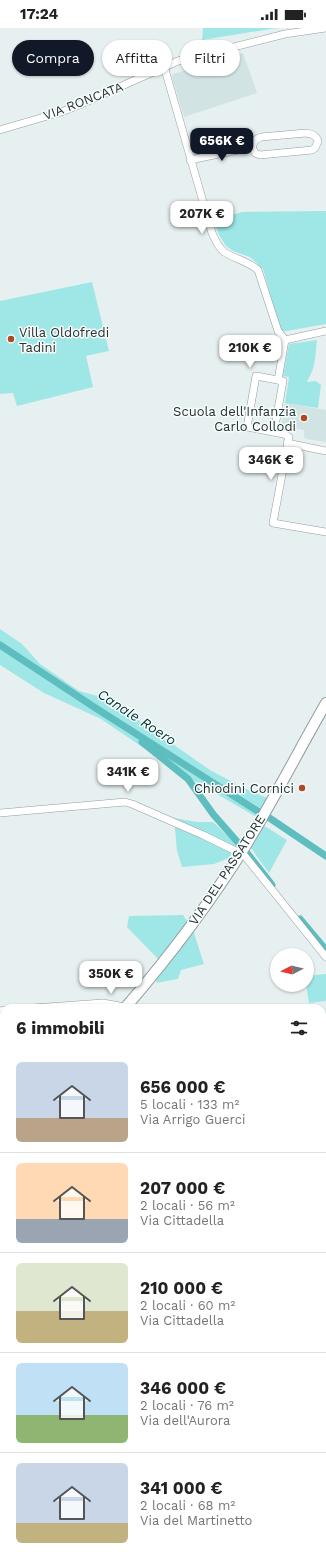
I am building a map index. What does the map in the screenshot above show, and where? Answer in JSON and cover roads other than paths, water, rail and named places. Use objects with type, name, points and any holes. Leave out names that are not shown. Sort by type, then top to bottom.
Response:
[{"type":"street","name":"VIA RONCATA","points":[[172,63],[285,34],[326,28]]},
{"type":"street","name":"VIA RONCATA","points":[[0,130],[80,105],[142,76]]},
{"type":"street","points":[[167,76],[212,233],[224,252],[254,266],[258,270],[278,331],[284,340],[278,380]]},
{"type":"street","points":[[306,133],[313,134],[318,141],[315,148],[307,151],[264,155],[255,153],[252,147],[252,143],[258,137],[306,133]]},
{"type":"street","points":[[318,141],[326,141]]},
{"type":"street","points":[[190,160],[252,147]]},
{"type":"street","points":[[284,340],[326,331]]},
{"type":"street","points":[[274,432],[283,381],[256,376],[247,427],[284,434],[289,437],[273,523],[326,532]]},
{"type":"street","points":[[287,443],[326,451]]},
{"type":"street","name":"VIA DEL PASSATORE","points":[[128,1004],[181,941],[240,853],[326,703]]},
{"type":"street","points":[[0,813],[125,802],[203,834],[244,856],[326,957]]},
{"type":"street","name":"VIA DEL PASSATORE","points":[[83,1004],[107,1004]]},
{"type":"waterway","name":"Canale Roero","points":[[0,645],[259,812]]},
{"type":"waterway","points":[[142,742],[188,779],[213,814],[241,846]]},
{"type":"waterway","points":[[268,817],[326,856]]},
{"type":"waterway","points":[[247,853],[272,885]]},
{"type":"waterway","points":[[300,919],[326,950]]},
{"type":"place","name":"Villa Oldofredi Tadini","points":[[11,339]]},
{"type":"place","name":"Scuola dell'Infanzia Carlo Collodi","points":[[304,418]]},
{"type":"place","name":"Chiodini Cornici","points":[[302,788]]}]
